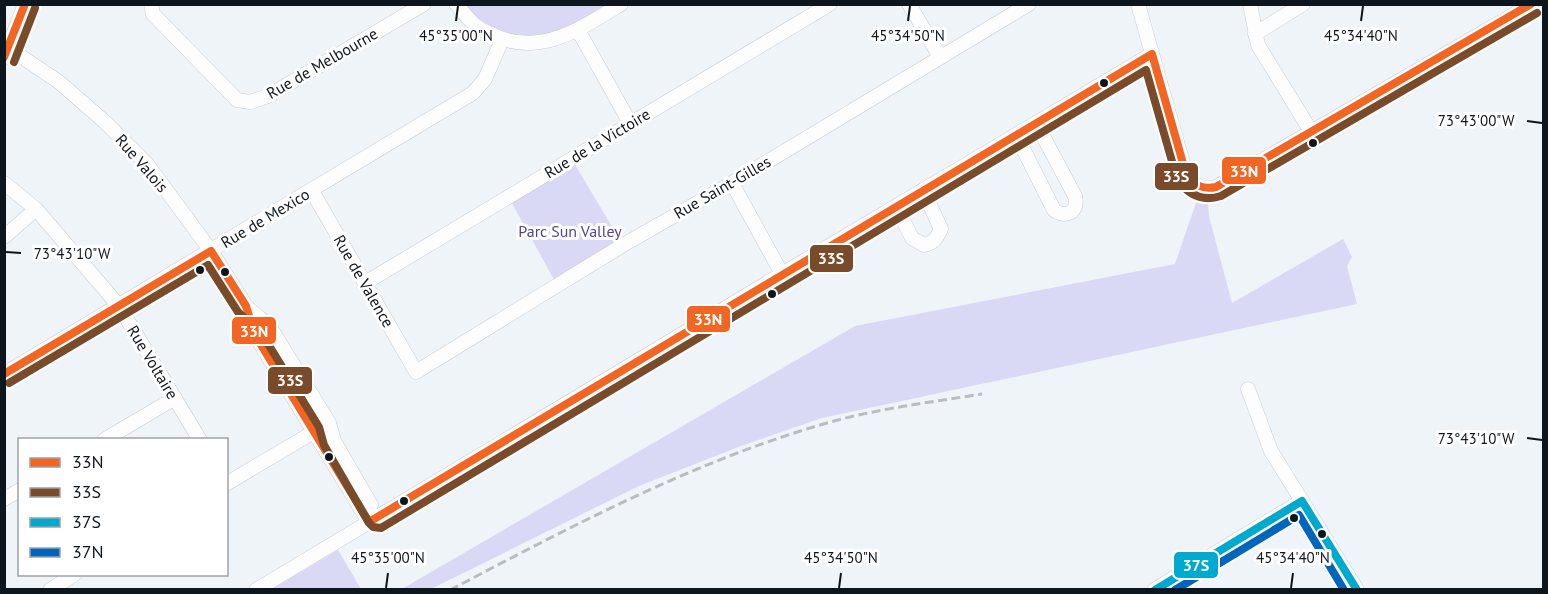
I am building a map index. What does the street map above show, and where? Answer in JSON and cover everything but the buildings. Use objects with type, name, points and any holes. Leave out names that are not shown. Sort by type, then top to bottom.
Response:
[{"type":"street","points":[[6,50],[25,4]]},
{"type":"street","name":"Rue de Melbourne","points":[[151,4],[153,14],[237,100],[250,102],[268,96],[424,4]]},
{"type":"street","points":[[456,4],[475,26],[502,40],[524,44],[553,41],[578,30],[621,4]]},
{"type":"street","name":"Rue de la Victoire","points":[[365,283],[830,4]]},
{"type":"street","points":[[909,4],[940,57]]},
{"type":"street","name":"Rue Saint-Gilles","points":[[416,372],[623,245],[732,183],[1029,4]]},
{"type":"street","points":[[1138,4],[1186,174],[1193,183],[1207,189],[1216,187],[1312,133],[1532,4]]},
{"type":"street","points":[[1250,4],[1258,45],[1312,133]]},
{"type":"street","points":[[1255,34],[1303,4]]},
{"type":"street","points":[[578,30],[630,123]]},
{"type":"street","name":"Rue de Mexico","points":[[4,374],[473,93],[485,79],[502,40]]},
{"type":"street","name":"Rue Valois","points":[[6,50],[59,82],[105,122],[140,157],[212,251],[246,306],[255,335],[314,432],[374,520]]},
{"type":"street","points":[[256,590],[1152,54]]},
{"type":"street","points":[[1016,135],[1054,210],[1060,214],[1068,214],[1074,210],[1077,202],[1075,196],[1036,123]]},
{"type":"street","name":"Rue Voltaire","points":[[4,183],[36,209],[119,306],[199,438]]},
{"type":"street","points":[[732,183],[782,274]]},
{"type":"street","points":[[896,206],[912,238],[924,245],[931,244],[938,238],[941,229],[923,190]]},
{"type":"street","name":"Rue de Valence","points":[[312,191],[416,372]]},
{"type":"street","points":[[4,237],[36,209]]},
{"type":"street","name":"Rue Valois","points":[[246,306],[270,327],[328,423],[334,441],[374,520]]},
{"type":"street","points":[[1248,389],[1269,446],[1357,590]]},
{"type":"street","points":[[107,438],[175,398]]},
{"type":"street","points":[[228,483],[328,423]]},
{"type":"street","points":[[4,499],[18,491]]},
{"type":"street","points":[[1154,590],[1302,501]]},
{"type":"street","points":[[50,590],[72,576]]},
{"type":"green space","points":[[456,5],[621,5],[553,41],[502,40]]},
{"type":"green space","name":"Parc Sun Valley","points":[[571,158],[623,245],[557,285],[508,196]]},
{"type":"green space","points":[[1201,188],[1207,189],[1209,216],[1232,303],[1343,239],[1352,257],[1347,266],[1357,304],[822,418],[741,446],[639,486],[431,589],[400,590],[855,326],[1175,264]]},
{"type":"green space","points":[[338,550],[361,589],[272,589]]},
{"type":"railway","points":[[450,590],[638,495],[734,454],[852,416],[982,394]]},
{"type":"transit line","name":"33N","points":[[4,57],[25,4]]},
{"type":"transit line","name":"33N","points":[[4,374],[211,251],[246,306],[255,335],[369,522],[1152,54],[1186,174],[1199,186],[1211,188],[1531,4]]},
{"type":"transit line","name":"33S","points":[[14,62],[35,8]]},
{"type":"transit line","name":"33S","points":[[9,383],[208,265],[238,312],[262,334],[319,427],[324,445],[369,523],[373,527],[381,528],[1146,70],[1177,179],[1196,196],[1214,198],[1537,13]]},
{"type":"transit line","name":"37S","points":[[1155,590],[1302,501],[1357,590]]},
{"type":"transit line","name":"37N","points":[[1175,590],[1299,515],[1344,590]]}]
